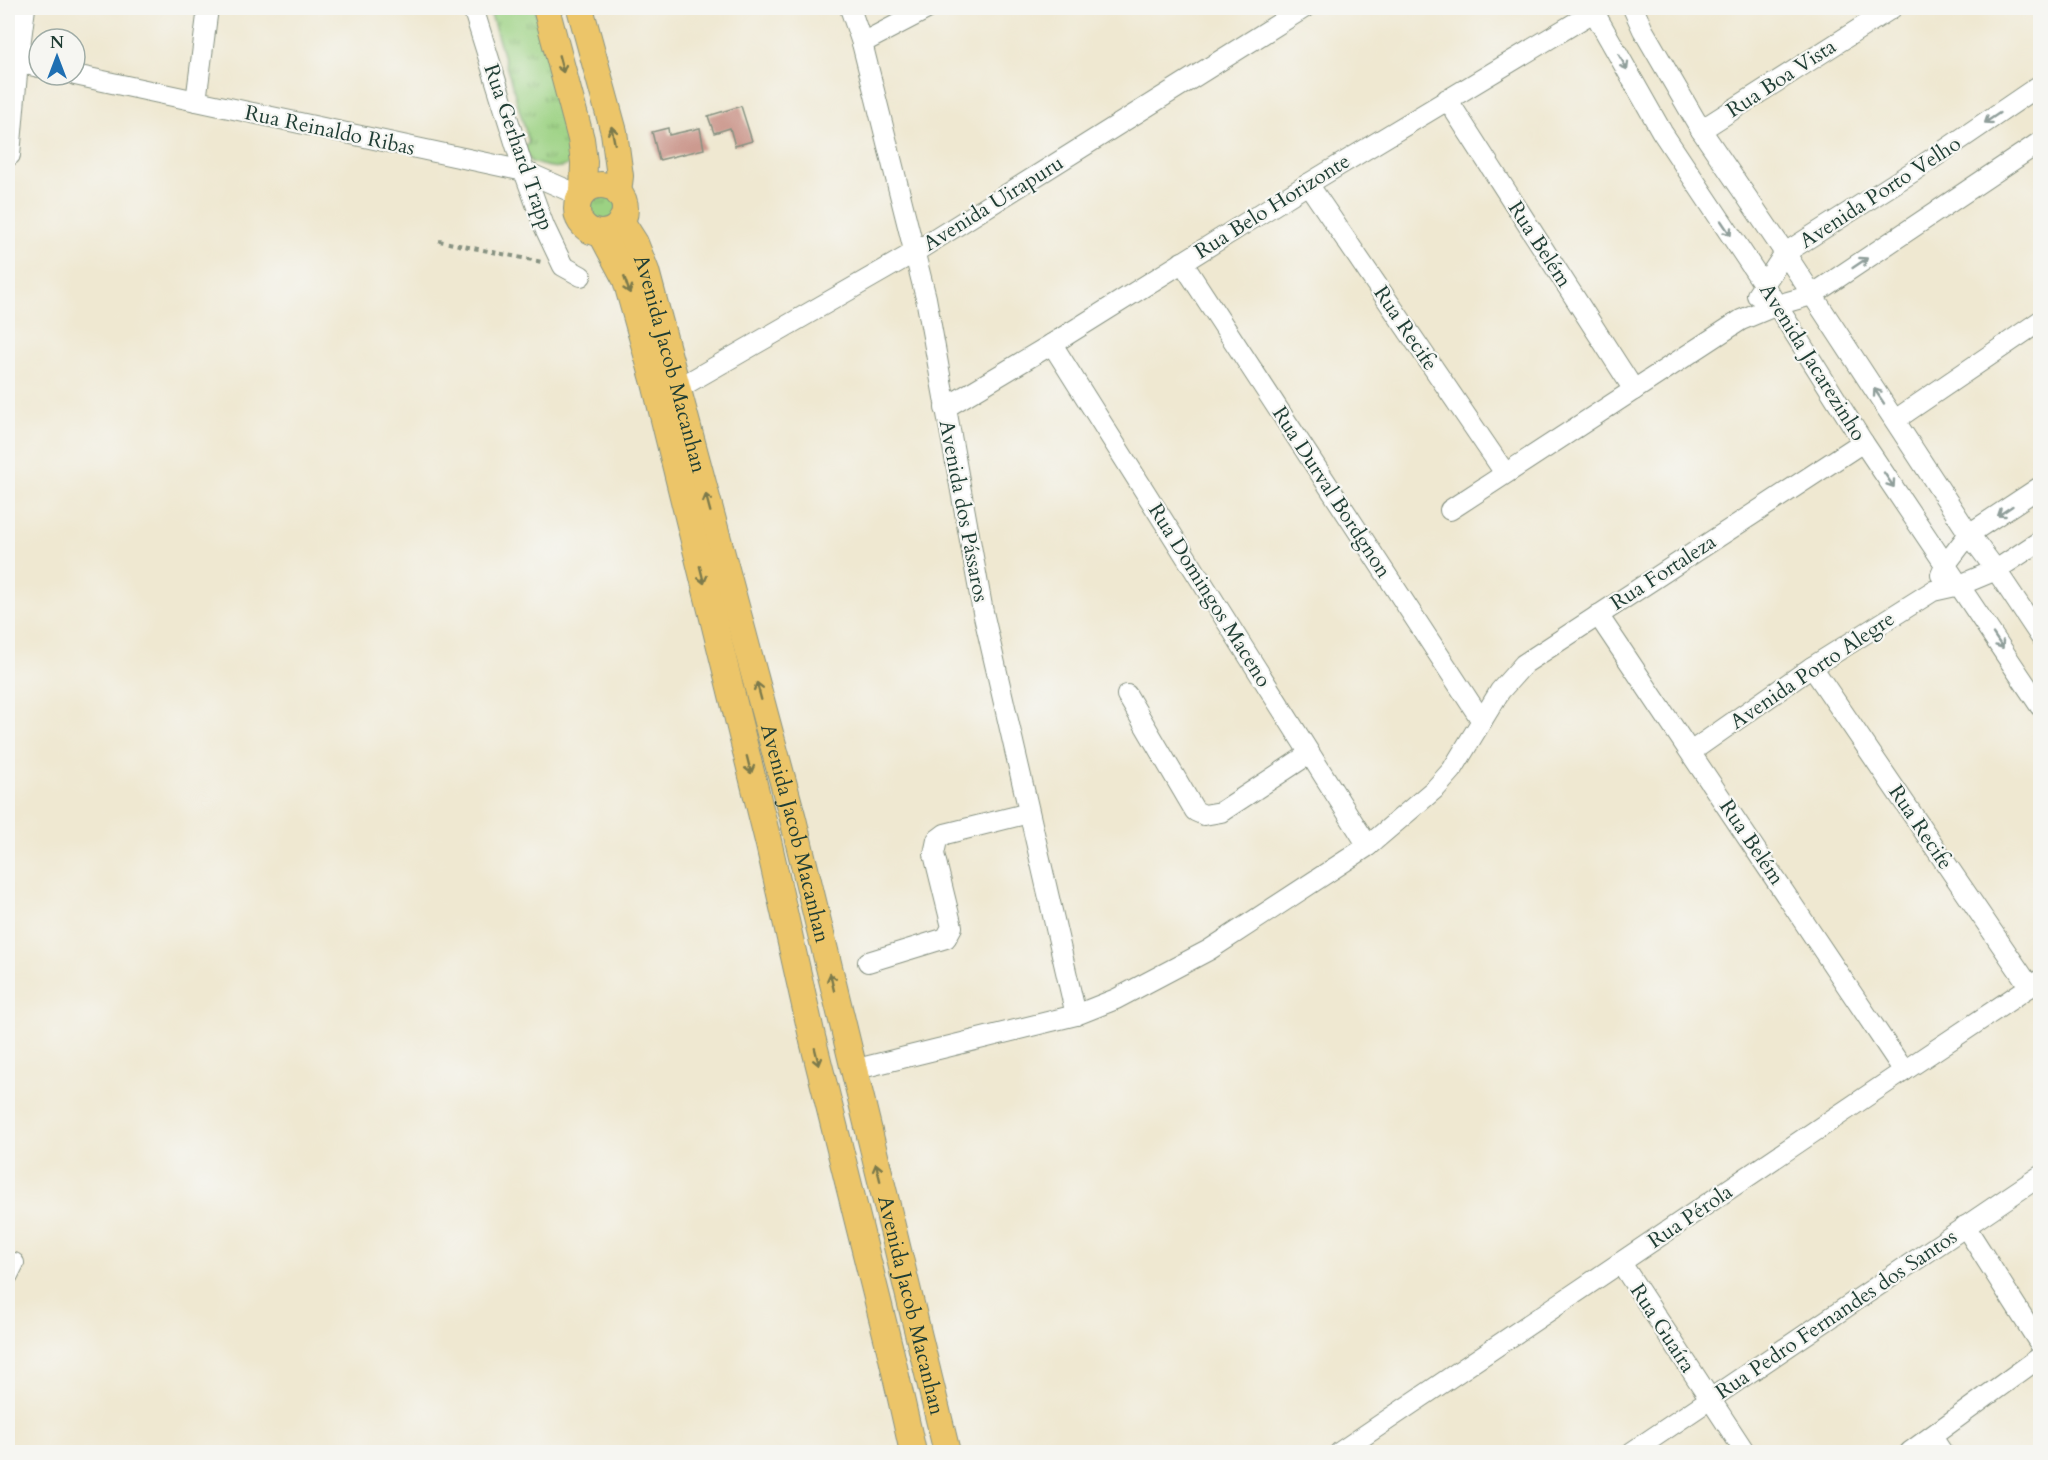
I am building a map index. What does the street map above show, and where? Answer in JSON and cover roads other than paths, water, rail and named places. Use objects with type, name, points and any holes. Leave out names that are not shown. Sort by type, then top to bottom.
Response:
[{"type":"main road","points":[[546,8],[584,162],[582,194],[577,207],[581,222],[593,231],[611,227],[625,206],[618,193],[612,188],[597,185],[582,194]]},
{"type":"main road","points":[[580,8],[614,132],[620,176],[618,193]]},
{"type":"main road","name":"Avenida Jacob Macanhan","points":[[611,227],[635,243],[646,271],[790,810],[947,1452]]},
{"type":"main road","name":"Avenida Jacob Macanhan","points":[[611,227],[655,383],[769,845],[813,1041],[913,1452]]},
{"type":"street","points":[[10,155],[13,61],[25,8]]},
{"type":"street","points":[[196,101],[208,8]]},
{"type":"street","name":"Rua Gerhard Trapp","points":[[473,8],[524,171],[544,226],[572,271]]},
{"type":"street","name":"Avenida dos Pássaros","points":[[850,8],[862,44],[926,298],[983,612],[1076,1016]]},
{"type":"street","points":[[862,44],[929,8]]},
{"type":"street","name":"Avenida Uirapuru","points":[[677,389],[915,252],[1304,8]]},
{"type":"street","name":"Avenida Jacarezinho","points":[[1633,8],[1643,30],[1701,130],[1785,253],[1969,534],[2040,636]]},
{"type":"street","name":"Rua Boa Vista","points":[[1701,130],[1892,8]]},
{"type":"street","name":"Avenida Jacarezinho","points":[[1596,9],[1662,132],[1777,305],[1863,442],[2040,706]]},
{"type":"street","name":"Rua Belo Horizonte","points":[[945,408],[1596,9]]},
{"type":"street","name":"Rua Reinaldo Ribas","points":[[87,78],[524,171],[582,194]]},
{"type":"street","name":"Avenida Porto Velho","points":[[1741,320],[1785,253],[1914,171],[2040,85]]},
{"type":"street","name":"Rua Belém","points":[[1447,99],[1634,390]]},
{"type":"street","name":"Avenida Porto Velho","points":[[1450,510],[1741,320],[1777,305],[1812,295],[2040,142]]},
{"type":"street","name":"Rua Recife","points":[[1308,184],[1504,473]]},
{"type":"street","name":"Rua Durval Bordgnon","points":[[1182,262],[1482,721]]},
{"type":"street","points":[[1895,420],[2040,321]]},
{"type":"street","name":"Rua Domingos Maceno","points":[[1052,344],[1368,846]]},
{"type":"street","name":"Rua Fortaleza","points":[[853,1070],[1076,1016],[1116,999],[1209,950],[1368,846],[1436,788],[1452,770],[1500,691],[1524,664],[1863,442]]},
{"type":"street","points":[[1933,591],[1946,564],[1969,534],[2040,487]]},
{"type":"street","name":"Avenida Porto Alegre","points":[[1692,752],[1812,667],[1933,591],[1960,585],[1996,570],[2040,541]]},
{"type":"street","name":"Rua Belém","points":[[1598,615],[1904,1071]]},
{"type":"street","name":"Rua Recife","points":[[1812,667],[2035,984]]},
{"type":"street","points":[[1127,695],[1195,811],[1204,815],[1221,812],[1309,754]]},
{"type":"street","points":[[868,962],[946,938],[952,927],[934,854],[937,840],[945,834],[1029,813]]},
{"type":"street","name":"Rua Pérola","points":[[1340,1452],[2035,984]]},
{"type":"street","name":"Rua Pedro Fernandes dos Santos","points":[[1632,1452],[2040,1176]]},
{"type":"street","points":[[1965,1226],[2040,1344]]},
{"type":"street","name":"Rua Guaíra","points":[[1620,1263],[1745,1452]]},
{"type":"street","points":[[1910,1452],[1937,1445],[2040,1357]]}]
